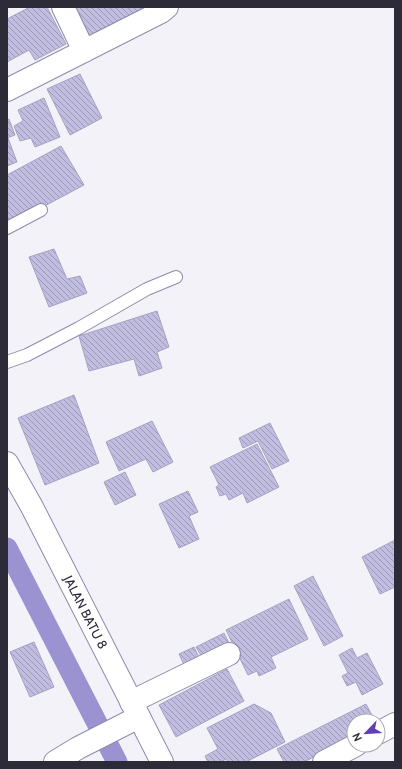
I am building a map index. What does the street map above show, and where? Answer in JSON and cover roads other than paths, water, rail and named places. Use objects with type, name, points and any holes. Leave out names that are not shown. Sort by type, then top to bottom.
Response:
[{"type":"street","points":[[63,7],[84,51]]},
{"type":"street","points":[[12,96],[84,51],[168,7]]},
{"type":"street","name":"JALAN BATU 8","points":[[7,463],[32,507],[130,715],[162,762]]},
{"type":"street","points":[[55,762],[229,654]]},
{"type":"street","points":[[386,729],[395,724]]},
{"type":"street","points":[[324,762],[346,750]]},
{"type":"lane","points":[[7,228],[41,210]]},
{"type":"lane","points":[[7,362],[27,355],[79,328],[147,289],[176,277]]},
{"type":"waterway","points":[[7,548],[117,762]]}]
